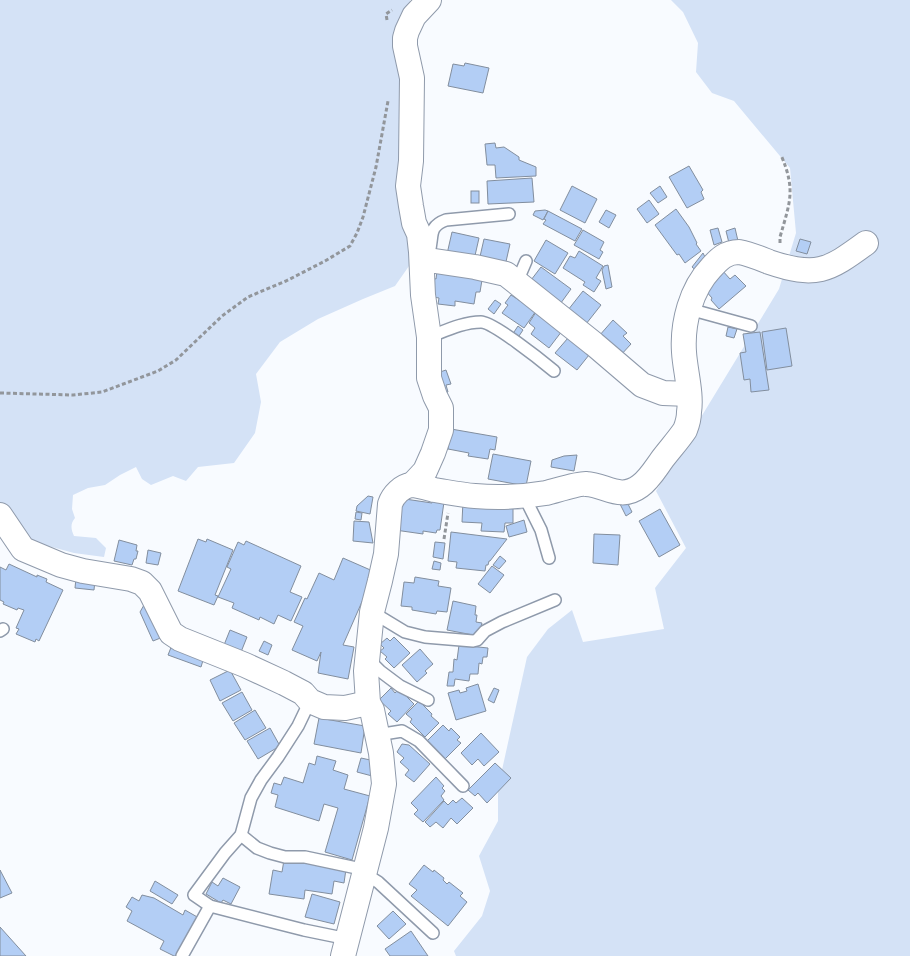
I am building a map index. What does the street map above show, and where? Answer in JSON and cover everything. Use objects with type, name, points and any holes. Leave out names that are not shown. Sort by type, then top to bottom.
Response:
[{"type":"street","points":[[412,485],[424,472],[433,453],[440,430],[440,408],[429,378],[429,337],[423,295],[424,261],[419,234],[414,223],[408,186],[411,152],[412,78],[405,38],[414,16],[429,0]]},
{"type":"street","points":[[346,947],[376,828],[384,784],[381,752],[372,710],[368,703],[366,671],[372,612],[386,554],[392,499],[398,491],[412,485],[439,491],[505,498],[562,489],[585,483],[613,492],[628,492],[640,486],[686,428],[690,410],[684,352],[685,321],[702,277],[718,260],[726,254],[733,252],[747,254],[790,268],[812,271],[829,267],[866,243]]},
{"type":"street","points":[[424,261],[475,267],[506,274],[522,272],[642,385],[664,393],[689,394]]},
{"type":"street","points":[[0,515],[23,549]]},
{"type":"street","points":[[0,541],[61,565],[131,579],[142,583],[150,591],[171,634],[284,682],[303,693],[310,701],[324,707],[345,708],[368,703]]},
{"type":"lane","points":[[424,261],[431,246],[432,232],[435,225],[440,222],[509,214]]},
{"type":"lane","points":[[689,309],[751,326]]},
{"type":"lane","points":[[429,337],[467,323],[483,322],[499,330],[554,371]]},
{"type":"lane","points":[[524,496],[541,530],[549,558]]},
{"type":"lane","points":[[372,612],[405,632],[472,641],[477,640],[490,628],[502,622],[555,600]]},
{"type":"lane","points":[[367,659],[400,686],[428,700]]},
{"type":"lane","points":[[310,701],[298,726],[251,798],[241,835],[194,895],[210,906],[304,930],[346,947]]},
{"type":"lane","points":[[377,735],[402,731],[419,741],[463,786]]},
{"type":"lane","points":[[241,835],[257,848],[270,853],[285,857],[305,857],[365,872],[433,934]]},
{"type":"lane","points":[[182,956],[210,906]]},
{"type":"path","points":[[387,22],[387,12],[398,7]]},
{"type":"path","points":[[0,392],[73,395],[102,392],[158,371],[176,360],[222,316],[245,298],[286,281],[350,246],[363,218],[376,167],[389,96]]},
{"type":"path","points":[[781,155],[788,172],[791,192],[780,237],[780,246],[783,258],[790,268]]},
{"type":"shaded area","points":[[0,0],[410,0],[403,171],[399,208],[416,256],[395,286],[318,319],[280,342],[256,374],[261,402],[255,433],[234,463],[198,467],[186,481],[173,476],[151,485],[142,479],[136,467],[105,485],[88,488],[73,495],[72,509],[75,518],[72,522],[72,531],[74,536],[96,538],[106,548],[104,557],[74,553],[41,544],[0,527]]},
{"type":"shaded area","points":[[671,0],[910,0],[910,956],[456,956],[454,951],[482,916],[490,891],[479,856],[498,821],[498,788],[527,657],[548,629],[572,610],[583,642],[664,629],[655,588],[686,548],[656,491],[779,289],[796,233],[790,168],[734,101],[712,93],[696,72],[698,43],[683,12]]},
{"type":"building","points":[[465,63],[489,68],[483,93],[448,86],[453,64],[464,66]]},
{"type":"building","points":[[495,143],[496,148],[504,147],[519,157],[519,160],[536,167],[536,176],[496,178],[495,165],[487,165],[485,144]]},
{"type":"building","points":[[689,166],[703,190],[701,192],[704,199],[687,208],[669,177]]},
{"type":"building","points":[[532,178],[534,202],[488,204],[487,181]]},
{"type":"building","points":[[572,186],[597,199],[585,223],[560,210]]},
{"type":"building","points":[[660,186],[667,197],[658,203],[650,193]]},
{"type":"building","points":[[471,191],[479,191],[479,203],[471,203]]},
{"type":"building","points":[[649,200],[659,214],[647,223],[637,209]]},
{"type":"building","points":[[676,209],[689,227],[701,251],[685,263],[655,225]]},
{"type":"building","points":[[606,210],[616,215],[609,228],[599,222]]},
{"type":"building","points":[[535,211],[548,211],[543,220],[533,215]]},
{"type":"building","points":[[548,211],[582,229],[575,241],[543,224]]},
{"type":"building","points":[[718,228],[722,242],[714,245],[710,230]]},
{"type":"building","points":[[735,228],[738,241],[729,243],[726,231]]},
{"type":"building","points":[[583,230],[604,242],[600,250],[603,252],[599,259],[574,245]]},
{"type":"building","points":[[452,232],[479,238],[474,260],[447,254]]},
{"type":"building","points":[[484,239],[510,244],[505,266],[479,261]]},
{"type":"building","points":[[800,239],[811,242],[807,254],[796,251]]},
{"type":"building","points":[[546,240],[568,253],[555,274],[534,261]]},
{"type":"building","points":[[579,251],[603,266],[596,278],[601,281],[594,292],[583,285],[585,282],[563,268],[570,256],[575,258]]},
{"type":"building","points":[[703,253],[707,261],[698,272],[692,267]]},
{"type":"building","points":[[608,265],[612,287],[606,289],[602,270],[604,266]]},
{"type":"building","points":[[541,267],[571,289],[558,307],[528,284]]},
{"type":"building","points":[[722,270],[730,279],[735,275],[746,286],[719,309],[705,290]]},
{"type":"building","points":[[437,271],[482,280],[480,292],[476,292],[474,304],[455,301],[455,306],[438,304],[439,298],[433,297],[432,278],[436,279]]},
{"type":"building","points":[[583,291],[601,305],[586,324],[568,310]]},
{"type":"building","points":[[511,295],[536,311],[524,328],[502,313],[508,305],[505,303]]},
{"type":"building","points":[[495,300],[501,304],[494,314],[488,309]]},
{"type":"building","points":[[536,312],[562,331],[549,348],[531,334],[535,328],[529,323]]},
{"type":"building","points":[[613,320],[627,333],[623,336],[631,344],[620,356],[599,336]]},
{"type":"building","points":[[518,326],[523,330],[517,339],[512,335]]},
{"type":"building","points":[[728,327],[737,329],[734,338],[726,336]]},
{"type":"building","points":[[786,328],[792,366],[767,370],[762,332]]},
{"type":"building","points":[[760,332],[769,390],[751,392],[750,379],[744,380],[740,353],[746,352],[743,334]]},
{"type":"building","points":[[568,338],[589,355],[577,370],[555,353]]},
{"type":"building","points":[[446,370],[451,384],[446,385],[448,392],[441,394],[434,374]]},
{"type":"building","points":[[451,429],[497,437],[495,450],[490,449],[488,459],[468,456],[469,453],[448,449]]},
{"type":"building","points":[[493,454],[531,461],[526,486],[488,479]]},
{"type":"building","points":[[577,455],[574,471],[551,467],[552,460],[564,456]]},
{"type":"building","points":[[368,496],[373,497],[370,514],[356,511],[357,506]]},
{"type":"building","points":[[625,498],[632,512],[626,516],[619,502]]},
{"type":"building","points":[[405,499],[432,503],[432,500],[444,502],[440,530],[437,530],[436,533],[423,531],[423,534],[395,530],[399,501]]},
{"type":"building","points":[[463,501],[513,504],[513,523],[505,523],[504,532],[481,531],[482,523],[462,522]]},
{"type":"building","points":[[660,509],[680,545],[659,557],[639,521]]},
{"type":"building","points":[[356,512],[362,513],[361,520],[355,519]]},
{"type":"building","points":[[524,520],[527,532],[509,537],[506,526]]},
{"type":"building","points":[[354,521],[369,522],[373,543],[353,541]]},
{"type":"building","points":[[451,532],[507,539],[489,561],[488,565],[486,565],[485,571],[456,568],[457,562],[448,561]]},
{"type":"building","points":[[594,534],[620,535],[618,565],[593,563]]},
{"type":"building","points":[[198,539],[206,542],[207,539],[233,550],[215,595],[218,596],[214,605],[178,591]]},
{"type":"building","points":[[119,540],[137,545],[136,559],[134,559],[132,565],[114,561]]},
{"type":"building","points":[[246,541],[301,566],[290,592],[302,597],[291,621],[278,615],[274,624],[260,617],[259,620],[232,608],[234,603],[218,597],[231,569],[227,567],[238,542],[244,545]]},
{"type":"building","points":[[435,542],[445,543],[443,559],[433,557]]},
{"type":"building","points":[[148,550],[161,553],[158,565],[146,563]]},
{"type":"building","points":[[500,556],[506,561],[499,569],[493,565]]},
{"type":"building","points":[[343,558],[375,572],[343,645],[354,647],[348,679],[318,673],[321,652],[317,661],[292,650],[303,626],[294,622],[305,598],[307,599],[319,573],[334,580]]},
{"type":"building","points":[[434,561],[441,563],[440,570],[432,569]]},
{"type":"building","points":[[9,564],[37,577],[37,575],[47,579],[46,582],[63,590],[39,641],[36,639],[35,642],[16,634],[19,629],[16,628],[24,610],[18,608],[17,610],[3,604],[4,602],[0,600],[0,567],[6,570]]},
{"type":"building","points":[[492,566],[504,575],[490,593],[478,584]]},
{"type":"building","points":[[415,577],[439,581],[438,586],[451,588],[447,612],[437,611],[436,614],[401,606],[404,582],[414,583]]},
{"type":"building","points":[[76,578],[95,580],[94,590],[75,588]]},
{"type":"building","points":[[453,601],[476,606],[476,622],[482,623],[480,630],[473,635],[447,630]]},
{"type":"building","points":[[144,605],[163,637],[153,641],[140,612]]},
{"type":"building","points":[[230,630],[247,637],[241,652],[224,645]]},
{"type":"building","points":[[394,637],[410,653],[394,668],[385,659],[387,657],[380,651],[384,648],[380,644],[387,638],[390,641]]},
{"type":"building","points":[[264,641],[272,645],[268,655],[259,651]]},
{"type":"building","points":[[172,645],[204,657],[201,667],[168,655]]},
{"type":"building","points":[[459,645],[488,648],[487,657],[483,657],[482,664],[479,663],[478,674],[470,674],[469,681],[455,679],[454,686],[447,686],[449,672],[453,672],[454,659],[457,660]]},
{"type":"building","points":[[420,649],[433,664],[417,682],[402,665]]},
{"type":"building","points":[[230,670],[241,690],[220,701],[210,680]]},
{"type":"building","points":[[478,684],[486,711],[456,720],[448,693],[459,690],[460,693],[467,691],[466,688]]},
{"type":"building","points":[[391,688],[395,693],[397,691],[402,692],[414,704],[397,722],[388,714],[391,711],[379,700]]},
{"type":"building","points":[[494,688],[499,690],[494,703],[488,700]]},
{"type":"building","points":[[242,692],[252,710],[233,721],[222,703]]},
{"type":"building","points":[[419,701],[439,723],[425,737],[410,722],[412,719],[406,714]]},
{"type":"building","points":[[255,710],[266,728],[245,740],[234,723]]},
{"type":"building","points":[[319,718],[365,726],[361,753],[314,744]]},
{"type":"building","points":[[443,725],[449,731],[451,728],[460,737],[457,740],[461,743],[445,759],[427,741]]},
{"type":"building","points":[[270,728],[280,746],[258,759],[247,741]]},
{"type":"building","points":[[481,733],[499,752],[484,766],[478,759],[472,765],[461,753]]},
{"type":"building","points":[[402,744],[409,745],[430,764],[414,782],[405,775],[409,770],[400,762],[404,758],[397,752]]},
{"type":"building","points":[[317,756],[336,761],[333,770],[348,775],[344,789],[370,796],[352,860],[325,852],[338,808],[324,804],[319,821],[275,807],[278,795],[271,793],[274,783],[281,785],[284,777],[303,783],[309,763],[315,765]]},
{"type":"building","points":[[361,758],[375,761],[376,777],[357,772]]},
{"type":"building","points":[[495,763],[511,778],[487,803],[478,793],[475,796],[468,790]]},
{"type":"building","points":[[436,777],[444,786],[442,788],[445,791],[441,796],[444,800],[423,822],[414,814],[418,810],[411,803]]},
{"type":"building","points":[[462,798],[473,808],[457,824],[451,818],[443,828],[436,822],[430,827],[425,822],[444,801],[448,805],[453,800],[456,803]]},
{"type":"building","points":[[284,860],[346,869],[344,883],[334,881],[332,894],[305,890],[304,899],[269,894],[273,870],[282,872]]},
{"type":"building","points":[[424,865],[444,878],[443,880],[447,884],[449,882],[463,893],[460,896],[467,902],[448,926],[411,896],[417,890],[409,884]]},
{"type":"building","points":[[0,870],[12,893],[0,898]]},
{"type":"building","points":[[223,878],[240,887],[231,904],[223,900],[221,903],[206,894],[212,882],[218,886]]},
{"type":"building","points":[[155,881],[178,895],[172,904],[150,891]]},
{"type":"building","points":[[312,894],[340,902],[334,924],[305,917]]},
{"type":"building","points":[[142,895],[154,898],[183,915],[185,910],[199,918],[178,956],[160,949],[164,941],[127,921],[132,911],[126,907],[132,897],[139,901]]},
{"type":"building","points":[[393,911],[406,924],[389,939],[377,926]]},
{"type":"building","points":[[0,927],[26,956],[0,956]]},
{"type":"building","points":[[411,931],[428,956],[390,956],[385,949]]}]
